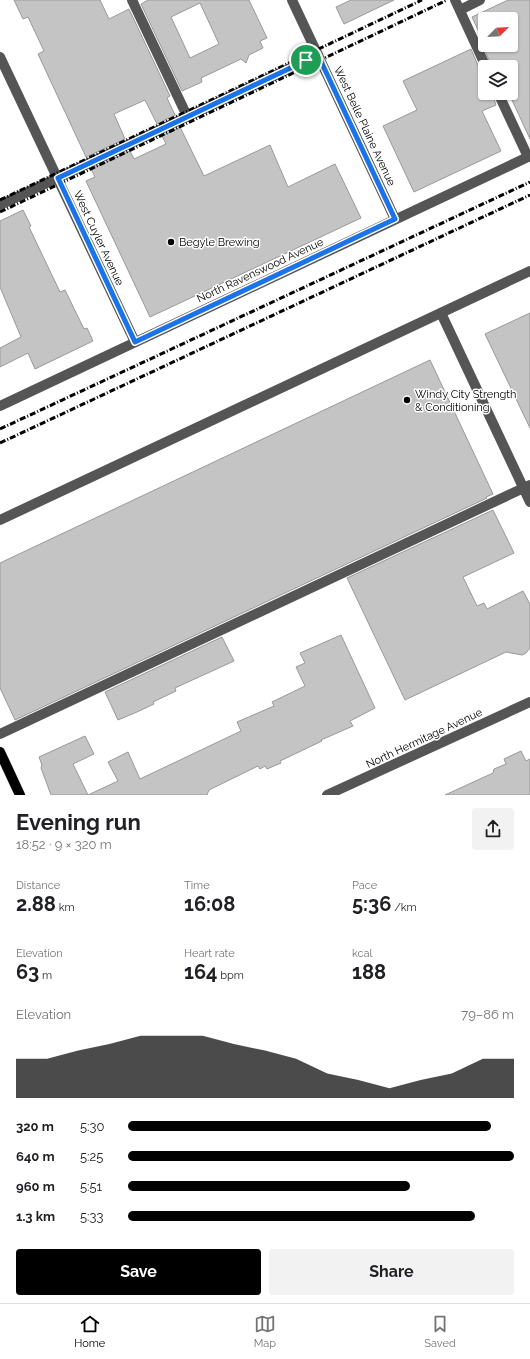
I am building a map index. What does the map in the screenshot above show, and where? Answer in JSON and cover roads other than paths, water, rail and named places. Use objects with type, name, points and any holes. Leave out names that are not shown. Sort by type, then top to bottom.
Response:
[{"type":"main road","points":[[0,752],[20,795]]},
{"type":"street","points":[[132,0],[187,116]]},
{"type":"street","name":"West Belle Plaine Avenue","points":[[292,0],[395,219]]},
{"type":"street","points":[[455,0],[483,60]]},
{"type":"street","points":[[460,10],[480,0]]},
{"type":"street","points":[[0,205],[318,55]]},
{"type":"street","name":"West Cuyler Avenue","points":[[0,57],[135,342]]},
{"type":"street","points":[[501,100],[529,156]]},
{"type":"street","name":"North Ravenswood Avenue","points":[[0,406],[529,156]]},
{"type":"street","points":[[0,520],[530,272]]},
{"type":"street","points":[[442,314],[527,486],[530,502]]},
{"type":"street","points":[[0,734],[527,486]]},
{"type":"street","name":"North Hermitage Avenue","points":[[327,795],[530,702]]},
{"type":"railway","points":[[0,200],[422,0]]},
{"type":"railway","points":[[0,212],[447,0]]},
{"type":"railway","points":[[0,429],[530,182]]},
{"type":"railway","points":[[0,443],[530,195]]},
{"type":"place","name":"Begyle Brewing","points":[[171,242]]},
{"type":"place","name":"Windy City Strength & Conditioning","points":[[407,400]]}]
